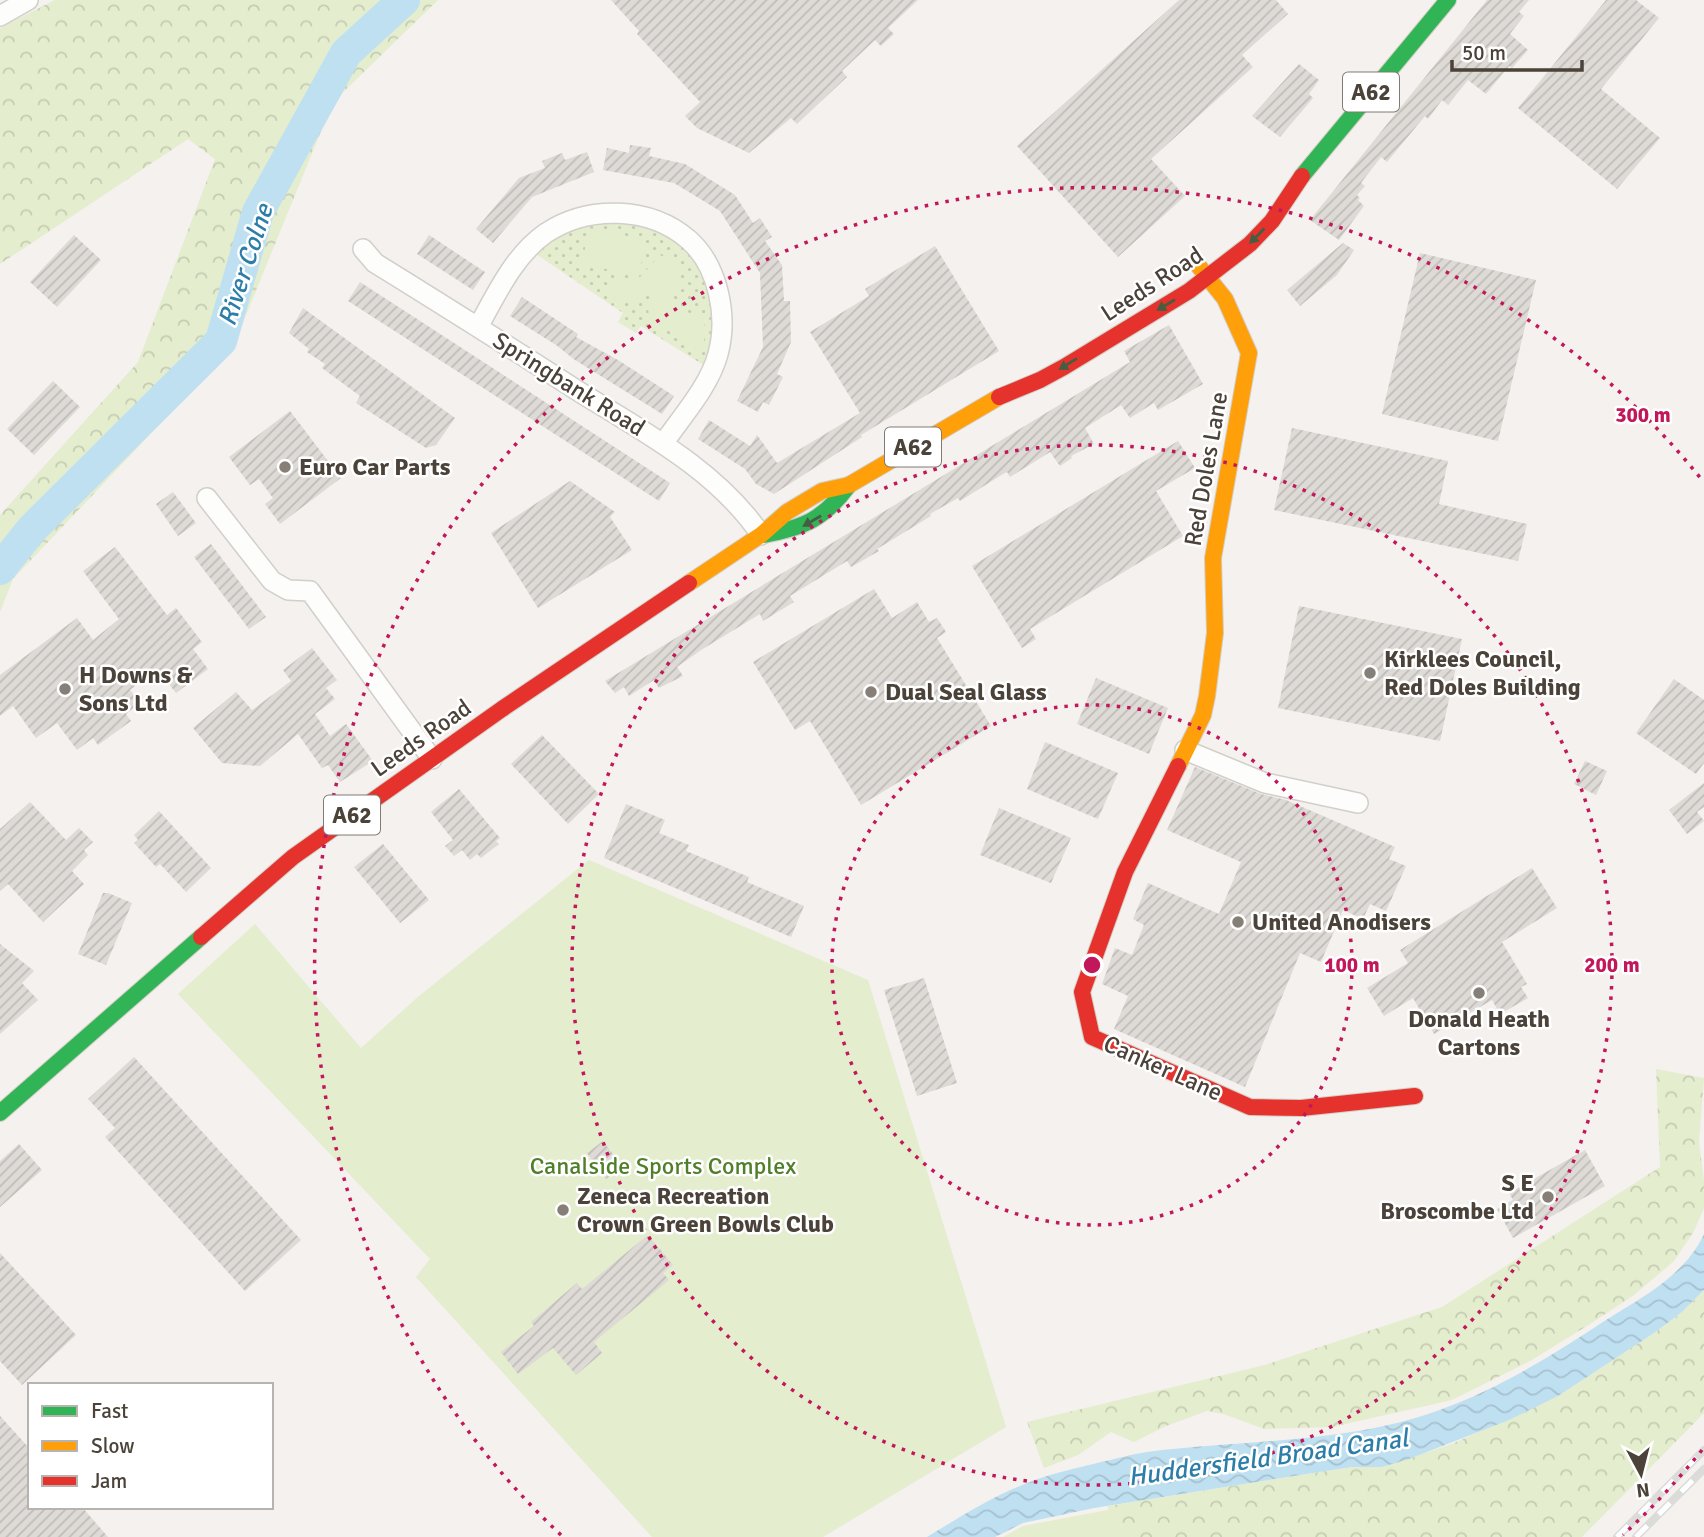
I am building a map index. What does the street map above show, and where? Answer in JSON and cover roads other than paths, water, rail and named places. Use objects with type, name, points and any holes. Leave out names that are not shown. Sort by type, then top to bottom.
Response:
[{"type":"main road","name":"Leeds Road","points":[[0,1113],[293,857],[432,759],[761,536],[797,530],[833,507],[849,485],[1009,390],[1040,380],[1063,367],[1208,278],[1272,221],[1295,185],[1448,0]]},
{"type":"main road","name":"Leeds Road","points":[[1267,203],[1295,185]]},
{"type":"main road","name":"Leeds Road","points":[[1180,275],[1203,260]]},
{"type":"main road","name":"Red Doles Lane","points":[[1203,260],[1208,278],[1225,299],[1249,354],[1213,558],[1215,633],[1208,696]]},
{"type":"main road","name":"Leeds Road","points":[[1009,390],[1028,367]]},
{"type":"main road","name":"Canker Lane","points":[[1208,696],[1203,715],[1125,872],[1082,992],[1092,1037],[1250,1107],[1301,1108],[1415,1096]]},
{"type":"street","points":[[0,16],[28,0]]},
{"type":"street","points":[[478,327],[507,275],[543,235],[563,223],[595,213],[617,212],[664,225],[677,232],[690,241],[710,269],[719,299],[722,331],[718,354],[710,374],[663,444]]},
{"type":"street","name":"Springbank Road","points":[[363,249],[375,263],[663,444],[723,489],[745,512],[761,536]]},
{"type":"street","points":[[207,498],[272,581],[288,590],[310,591],[432,759]]},
{"type":"street","points":[[1185,750],[1265,783],[1358,803]]},
{"type":"water","name":"Huddersfield Broad Canal","points":[[1704,1234],[1704,1290],[1682,1312],[1558,1396],[1509,1420],[1409,1459],[1382,1467],[1352,1467],[1094,1508],[1023,1523],[995,1537],[927,1537],[1003,1493],[1074,1469],[1147,1452],[1292,1439],[1379,1427],[1470,1398],[1552,1354],[1662,1284],[1686,1262]]},
{"type":"waterway","name":"River Colne","points":[[0,569],[32,529],[221,341],[258,212],[346,53],[404,0]]},
{"type":"railway","points":[[1617,1537],[1704,1450]]},
{"type":"railway","points":[[1636,1537],[1704,1469]]},
{"type":"place","name":"Euro Car Parts","points":[[285,467]]},
{"type":"place","name":"Kirklees Council, Red Doles Building","points":[[1370,673]]},
{"type":"place","name":"H Downs & Sons Ltd","points":[[65,689]]},
{"type":"place","name":"Dual Seal Glass","points":[[871,692]]},
{"type":"place","name":"United Anodisers","points":[[1238,922]]},
{"type":"place","name":"Donald Heath Cartons","points":[[1479,993]]},
{"type":"place","name":"S E Broscombe Ltd","points":[[1548,1197]]},
{"type":"place","name":"Zeneca Recreation Crown Green Bowls Club","points":[[563,1210]]},
{"type":"park label","name":"Canalside Sports Complex","points":[[663,1166]]}]
